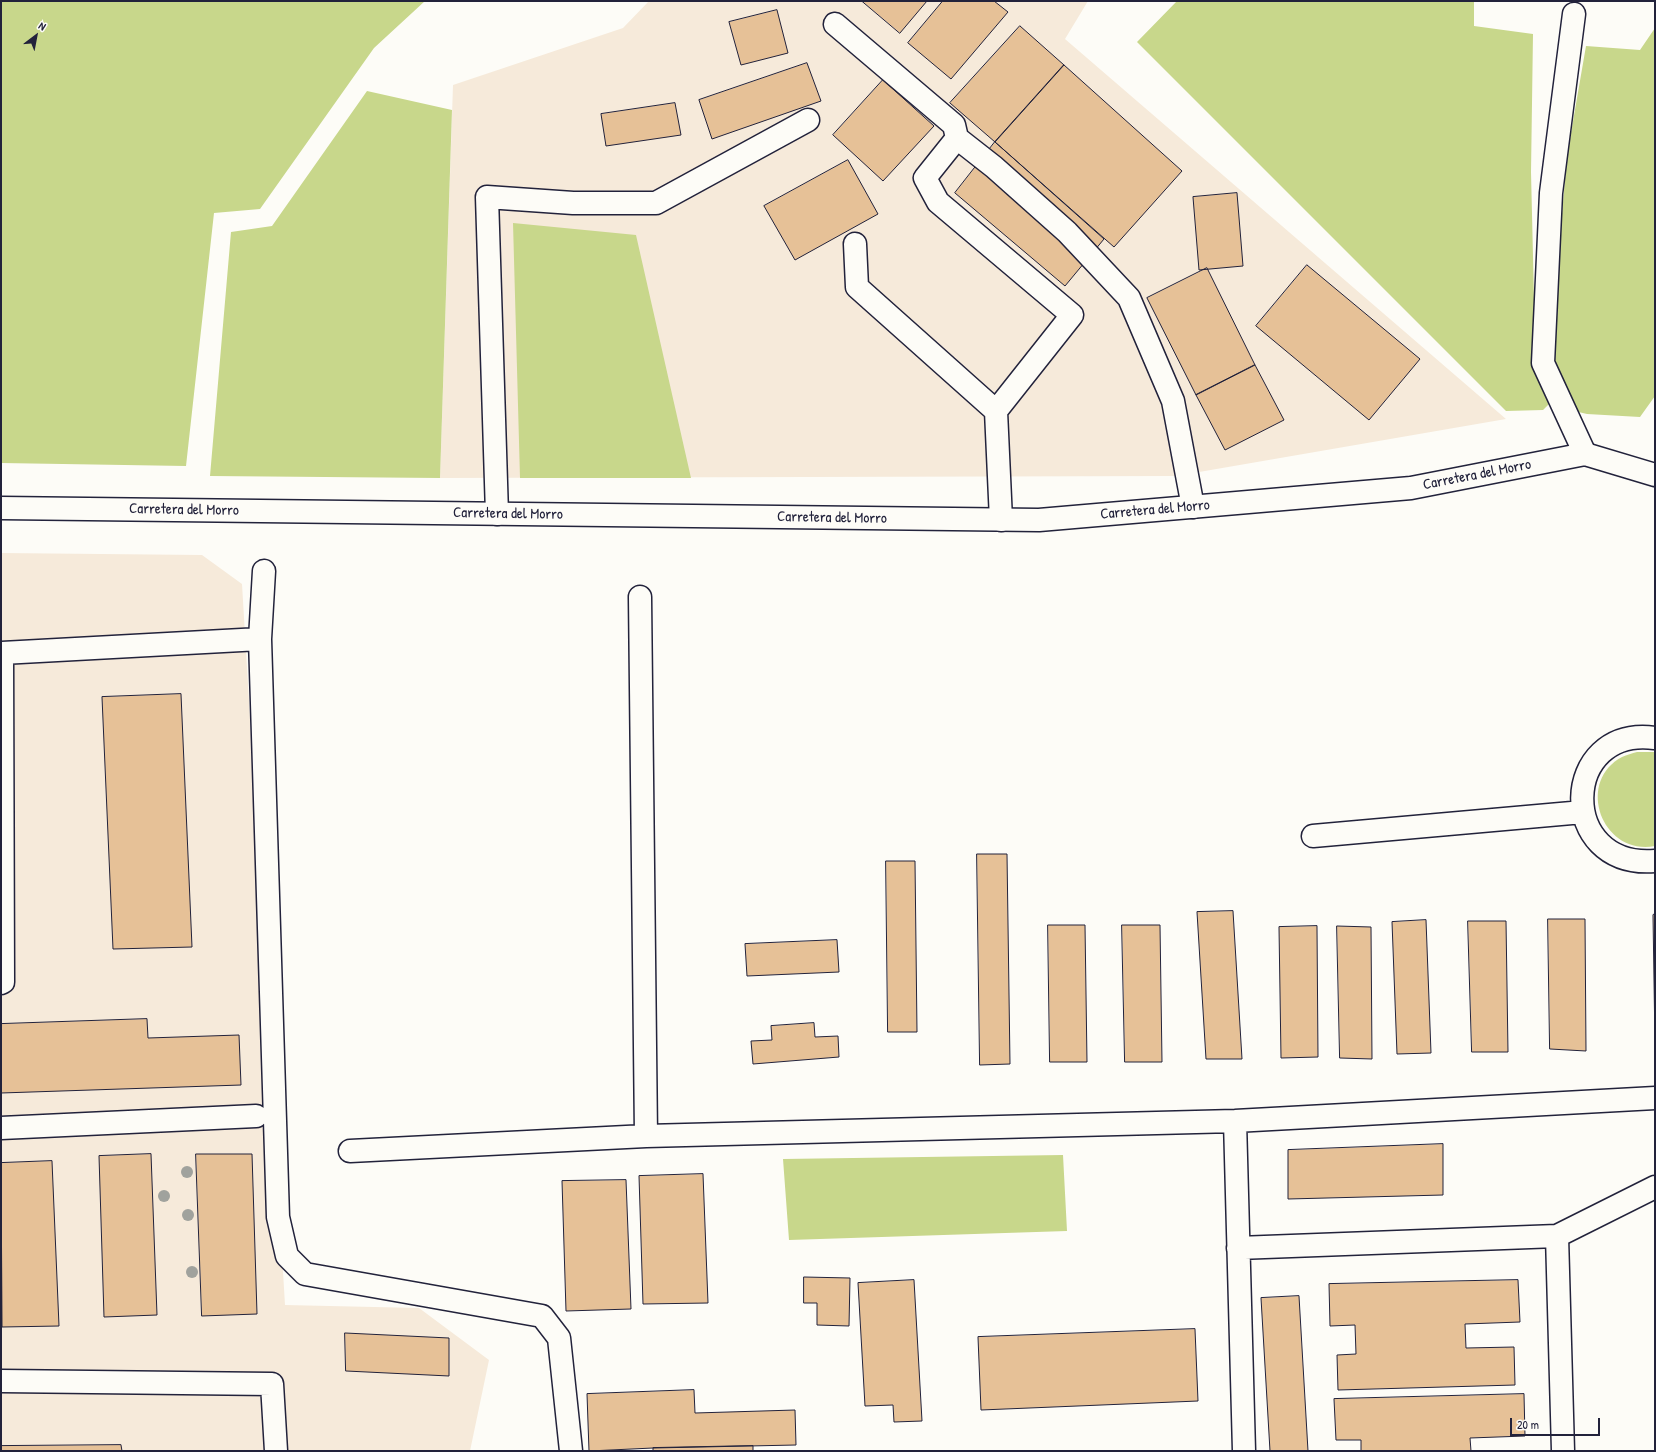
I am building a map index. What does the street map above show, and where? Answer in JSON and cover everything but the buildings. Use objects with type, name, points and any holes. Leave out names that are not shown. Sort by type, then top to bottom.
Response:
[{"type":"main road","points":[[1574,14],[1552,192],[1543,363],[1585,454]]},
{"type":"main road","points":[[835,24],[954,124],[957,138],[994,167],[1067,232],[1129,298],[1173,401],[1192,507]]},
{"type":"main road","points":[[497,514],[487,197],[573,203],[656,203],[808,120]]},
{"type":"main road","points":[[957,138],[925,178],[938,202],[1072,315],[996,411],[1001,520]]},
{"type":"main road","points":[[855,244],[857,287],[996,411]]},
{"type":"main road","name":"Carretera del Morro","points":[[1,508],[1039,520],[1411,488],[1585,454],[1655,475]]},
{"type":"main road","points":[[264,571],[260,639],[278,1217],[287,1256],[305,1274],[542,1316],[559,1338],[571,1451]]},
{"type":"main road","points":[[640,597],[646,1136]]},
{"type":"main road","points":[[1,983],[3,982],[2,653],[260,639]]},
{"type":"main road","points":[[1655,738],[1641,736],[1619,741],[1601,753],[1588,770],[1582,790],[1582,812],[1591,833],[1604,847],[1621,857],[1640,862],[1655,860]]},
{"type":"main road","points":[[1313,836],[1582,812]]},
{"type":"main road","points":[[350,1151],[646,1136],[1235,1121],[1655,1098]]},
{"type":"main road","points":[[1,1128],[256,1116]]},
{"type":"main road","points":[[1235,1121],[1244,1451]]},
{"type":"main road","points":[[1238,1248],[1557,1236],[1655,1187]]},
{"type":"main road","points":[[1557,1236],[1563,1451]]},
{"type":"main road","points":[[1,1382],[272,1384],[276,1451]]},
{"type":"shaded area","points":[[649,1],[1088,1],[1065,39],[1506,419],[1176,476],[440,478],[453,85],[623,28]]},
{"type":"shaded area","points":[[1,553],[202,555],[242,584],[285,1305],[419,1308],[489,1360],[470,1451],[1,1451]]},
{"type":"green space","points":[[1,1],[425,1],[374,48],[260,209],[214,213],[186,466],[1,463]]},
{"type":"green space","points":[[1177,1],[1474,1],[1474,26],[1533,34],[1531,172],[1535,341],[1550,403],[1543,410],[1506,411],[1137,42]]},
{"type":"green space","points":[[1655,28],[1655,396],[1640,417],[1587,414],[1570,410],[1553,364],[1551,341],[1567,156],[1586,46],[1640,50]]},
{"type":"green space","points":[[367,91],[452,110],[440,478],[210,476],[231,232],[272,226]]},
{"type":"green space","points":[[513,223],[636,235],[691,478],[520,478]]},
{"type":"green space","points":[[1637,752],[1655,752],[1655,846],[1636,846],[1621,840],[1609,829],[1601,815],[1598,799],[1600,783],[1608,768],[1622,757]]},
{"type":"green space","points":[[1063,1155],[1067,1231],[789,1240],[783,1159]]}]
